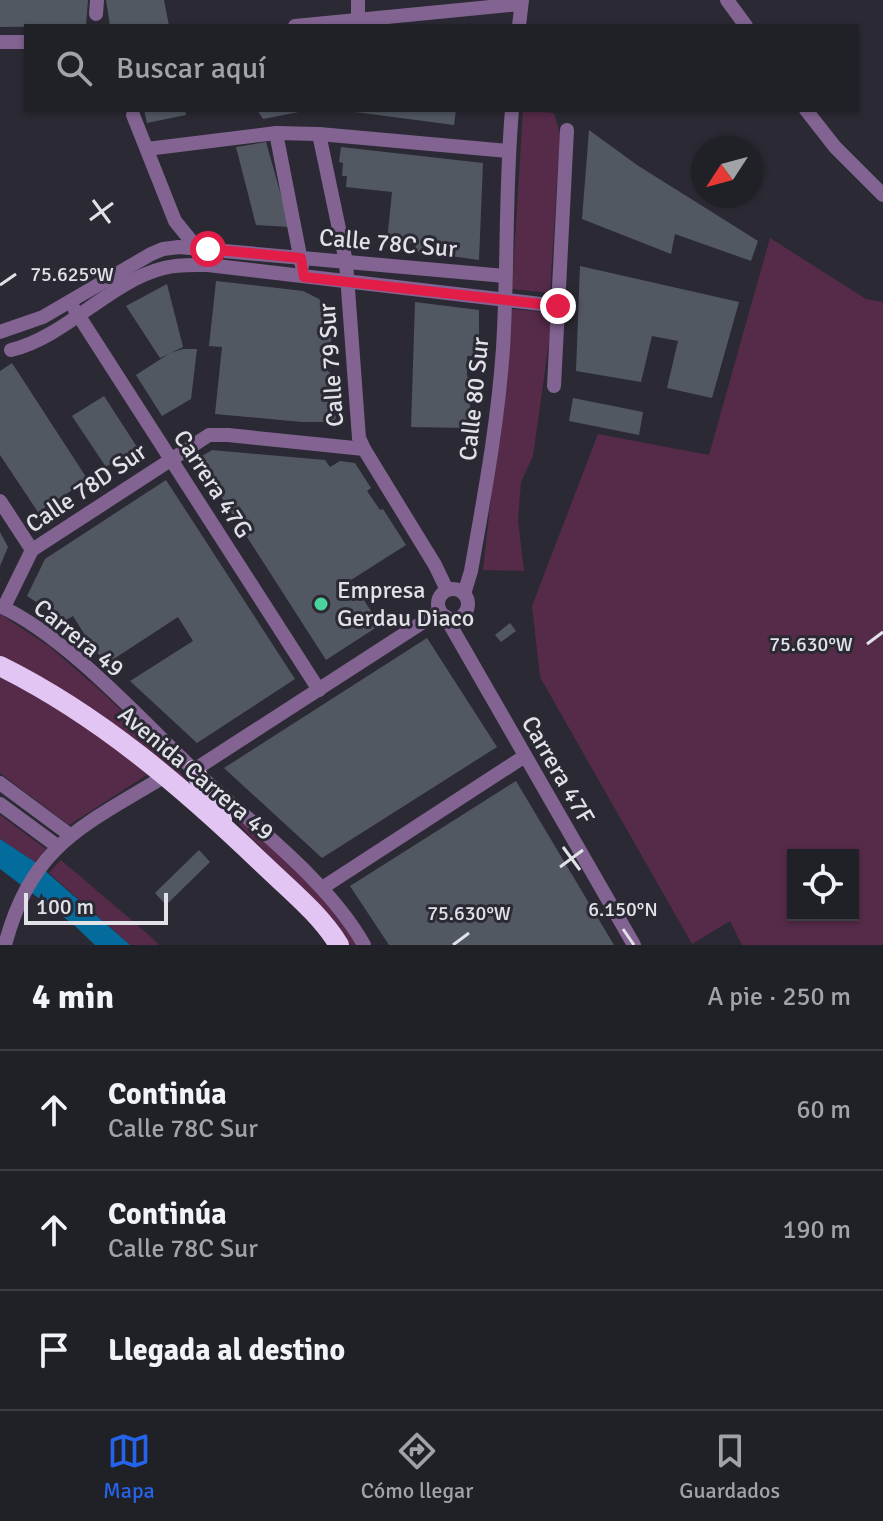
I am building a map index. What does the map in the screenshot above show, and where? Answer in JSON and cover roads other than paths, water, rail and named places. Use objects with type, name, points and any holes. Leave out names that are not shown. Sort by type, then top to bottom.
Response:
[{"type":"highway","name":"Avenida Carrera 49","points":[[0,666],[43,688],[97,722],[165,776],[309,908],[339,945]]},
{"type":"highway","points":[[194,770],[230,833]]},
{"type":"street","points":[[358,0],[358,19]]},
{"type":"street","points":[[727,0],[745,24]]},
{"type":"street","points":[[313,24],[522,2],[519,24]]},
{"type":"street","points":[[0,42],[24,42]]},
{"type":"street","name":"Calle 80 Sur","points":[[464,594],[471,571],[493,447],[503,346],[512,112]]},
{"type":"street","points":[[808,112],[835,147],[883,195]]},
{"type":"street","points":[[133,115],[175,221],[197,248]]},
{"type":"street","points":[[554,386],[567,130]]},
{"type":"street","points":[[147,149],[276,133],[508,151]]},
{"type":"street","name":"Calle 79 Sur","points":[[276,133],[301,258],[311,277]]},
{"type":"street","name":"Calle 79 Sur","points":[[319,134],[346,262],[356,419],[364,449]]},
{"type":"street","points":[[163,249],[175,221]]},
{"type":"street","name":"Calle 78C Sur","points":[[0,332],[43,317],[163,249],[197,248],[505,276]]},
{"type":"street","name":"Calle 78C Sur","points":[[11,350],[35,342],[149,273],[165,267],[208,265],[558,306]]},
{"type":"street","points":[[311,277],[330,286],[349,312]]},
{"type":"street","name":"Carrera 47G","points":[[70,302],[319,690]]},
{"type":"street","name":"Calle 78D Sur","points":[[2,606],[32,550],[198,441],[218,434],[364,449]]},
{"type":"street","points":[[364,449],[447,590]]},
{"type":"street","points":[[0,501],[32,550]]},
{"type":"street","points":[[456,589],[464,594],[468,602],[463,615],[454,619],[443,614],[440,597],[447,590],[456,589]]},
{"type":"street","name":"Carrera 49","points":[[2,606],[75,659],[322,888],[364,945]]},
{"type":"street","points":[[194,770],[443,614]]},
{"type":"street","name":"Carrera 47F","points":[[443,614],[634,945]]},
{"type":"street","points":[[322,888],[525,756]]},
{"type":"street","points":[[5,945],[24,890],[57,846],[165,776]]},
{"type":"street","points":[[0,783],[70,835]]},
{"type":"street","points":[[0,804],[57,846]]},
{"type":"street","points":[[30,825],[40,813]]},
{"type":"water","points":[[0,839],[35,862],[130,945],[95,945],[74,925],[0,869]]},
{"type":"place","name":"Empresa Gerdau Diaco","points":[[321,604]]}]
